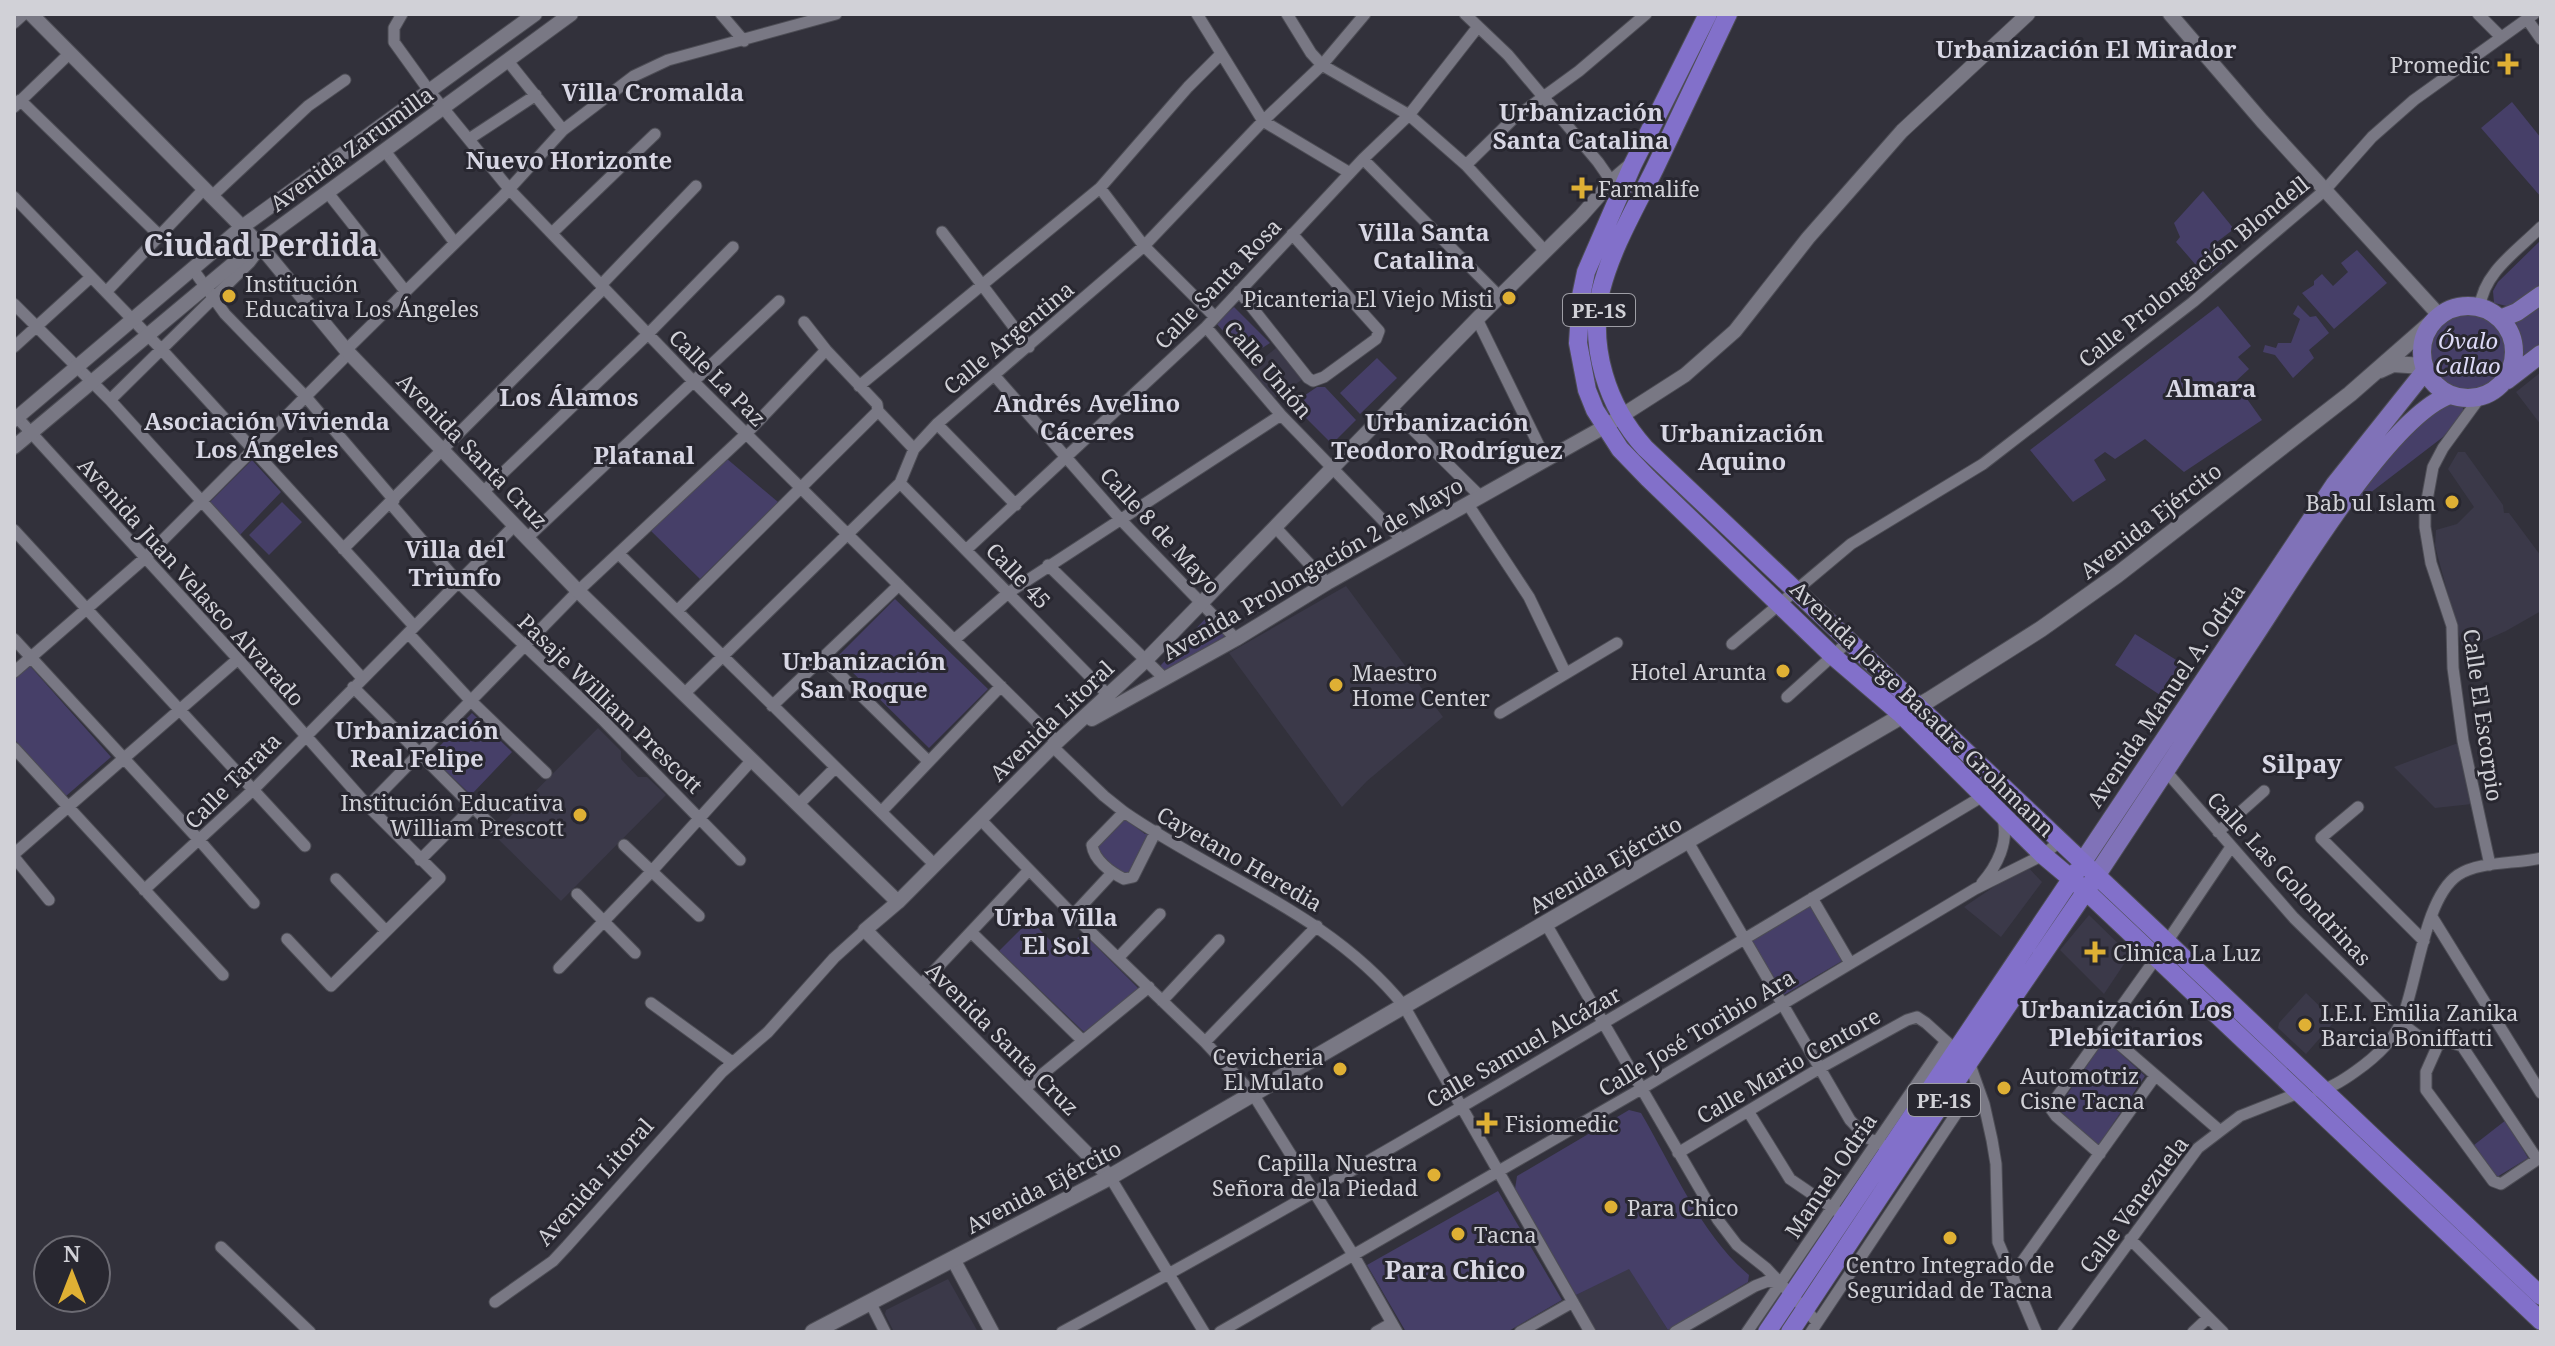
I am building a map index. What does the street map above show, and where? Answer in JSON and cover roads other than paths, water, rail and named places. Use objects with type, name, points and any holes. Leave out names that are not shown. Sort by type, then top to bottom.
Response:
[{"type":"highway","name":"Avenida Jorge Basadre Grohmann","points":[[1708,14],[1633,164],[1615,189],[1586,272],[1578,320],[1581,369],[1604,427],[1648,478],[1833,656],[1911,711],[1997,782],[2059,842],[2088,877],[2299,1092],[2540,1318]]},
{"type":"highway","name":"Avenida Jorge Basadre Grohmann","points":[[1728,14],[1607,273],[1598,316],[1601,364],[1611,399],[1620,417],[1645,448],[1848,642],[1983,796],[2071,878],[2088,877]]},
{"type":"highway","name":"Avenida Manuel A. Odría","points":[[1767,1332],[1786,1290],[1883,1145],[2088,877]]},
{"type":"highway","name":"Avenida Manuel A. Odría","points":[[1790,1332],[1811,1322],[1869,1229],[1946,1096],[1957,1051],[2071,878]]},
{"type":"highway","name":"Avenida Jorge Basadre Grohmann","points":[[2161,950],[2323,1090],[2541,1296]]},
{"type":"main road","points":[[2500,319],[2517,312],[2541,295]]},
{"type":"main road","points":[[2490,392],[2510,372],[2514,356],[2513,340],[2500,319],[2480,307],[2459,306],[2435,319],[2421,345],[2424,368],[2433,383],[2450,395],[2466,398],[2490,392],[2541,354]]},
{"type":"main road","name":"Avenida Ejército","points":[[813,1332],[1110,1177],[1911,711],[2041,629],[2117,575],[2378,371],[2435,319]]},
{"type":"main road","name":"Avenida Ejército","points":[[2378,371],[2393,364],[2424,368]]},
{"type":"main road","name":"Avenida Manuel A. Odría","points":[[2088,877],[2159,764],[2321,522],[2360,451],[2424,368]]},
{"type":"main road","name":"Avenida Manuel A. Odría","points":[[2321,522],[2409,424],[2431,404],[2450,395]]},
{"type":"street","points":[[14,23],[24,14]]},
{"type":"street","name":"Avenida Santa Cruz","points":[[31,14],[258,243],[348,351],[578,591],[898,902]]},
{"type":"street","name":"Calle La Paz","points":[[402,14],[394,28],[394,42],[430,92],[510,190],[693,381],[1059,741]]},
{"type":"street","name":"Avenida Zarumilla","points":[[15,417],[242,227],[535,14]]},
{"type":"street","name":"Avenida Zarumilla","points":[[14,447],[148,335],[209,293],[258,243],[571,14]]},
{"type":"street","points":[[721,14],[744,41]]},
{"type":"street","points":[[1197,14],[1263,121],[1350,173]]},
{"type":"street","points":[[1287,14],[1322,65],[1409,115],[1466,165],[1545,251]]},
{"type":"street","name":"Calle Argentina","points":[[684,694],[900,483],[914,449],[937,424],[1144,246],[1263,121],[1322,65],[1365,14]]},
{"type":"street","points":[[1465,14],[1508,55],[1615,189],[1636,206]]},
{"type":"street","points":[[1466,165],[1513,119],[1579,71],[1646,14]]},
{"type":"street","name":"Avenida Prolongación 2 de Mayo","points":[[1059,741],[1327,583],[1604,427],[1685,375],[1735,331],[1808,238],[1902,131],[2028,14]]},
{"type":"street","points":[[2170,14],[2435,319]]},
{"type":"street","points":[[2478,14],[2501,37]]},
{"type":"street","points":[[14,672],[145,558],[510,190],[563,130],[634,76],[668,60],[832,15]]},
{"type":"street","points":[[2530,17],[2541,39]]},
{"type":"street","name":"Calle Prolongación Blondell","points":[[1732,644],[1851,544],[1983,464],[2193,302],[2325,190],[2372,137],[2414,100],[2530,17]]},
{"type":"street","name":"Calle Santa Rosa","points":[[967,549],[1206,327],[1363,159],[1409,115],[1477,28]]},
{"type":"street","points":[[70,53],[17,104],[159,235]]},
{"type":"street","points":[[859,386],[1100,188],[1221,54]]},
{"type":"street","points":[[507,60],[563,130]]},
{"type":"street","points":[[106,292],[159,235],[308,106],[345,80]]},
{"type":"street","points":[[469,139],[536,95]]},
{"type":"street","points":[[552,233],[655,134]]},
{"type":"street","points":[[385,151],[455,243]]},
{"type":"street","points":[[1363,159],[1499,296]]},
{"type":"street","points":[[343,549],[444,451],[696,186]]},
{"type":"street","name":"Calle Unión","points":[[1100,188],[1144,246],[1215,317]]},
{"type":"street","name":"Avenida Litoral","points":[[495,1302],[553,1261],[732,1062],[768,1032],[834,958],[898,902],[1059,741],[1145,661],[1499,296],[1594,201],[1615,189]]},
{"type":"street","points":[[328,193],[406,292]]},
{"type":"street","points":[[16,202],[162,350],[343,549],[470,700],[546,773]]},
{"type":"street","points":[[2480,307],[2481,293],[2488,279],[2541,227]]},
{"type":"street","points":[[942,232],[1029,347]]},
{"type":"street","points":[[1239,291],[1313,381],[1324,377],[1376,339],[1379,331],[1292,234]]},
{"type":"street","points":[[483,492],[648,334],[733,247]]},
{"type":"street","name":"Pasaje William Prescott","points":[[192,268],[225,314],[306,397],[458,582],[602,719],[740,860]]},
{"type":"street","points":[[14,347],[91,277]]},
{"type":"street","points":[[110,400],[162,350],[209,293]]},
{"type":"street","points":[[527,538],[779,301]]},
{"type":"street","points":[[14,304],[110,400],[362,678]]},
{"type":"street","points":[[1477,319],[1546,460]]},
{"type":"street","points":[[804,322],[914,449]]},
{"type":"street","name":"Calle Unión","points":[[1206,327],[1281,415],[1402,540]]},
{"type":"street","points":[[368,806],[578,591],[746,434],[826,350]]},
{"type":"street","name":"Calle 8 de Mayo","points":[[994,375],[1121,520],[1236,639]]},
{"type":"street","name":"Calle El Escorpio","points":[[2490,392],[2443,448],[2433,467],[2425,511],[2431,563],[2452,626],[2453,668],[2463,741],[2490,865]]},
{"type":"street","points":[[1391,408],[1474,500],[1529,597],[1565,672]]},
{"type":"street","points":[[677,611],[878,411]]},
{"type":"street","points":[[954,640],[1008,593],[1048,565],[1281,415]]},
{"type":"street","name":"Avenida Juan Velasco Alvarado","points":[[15,417],[238,659],[368,806],[440,878],[386,931]]},
{"type":"street","points":[[937,424],[1016,505]]},
{"type":"street","name":"Calle 45","points":[[900,483],[1109,696]]},
{"type":"street","name":"Calle Tarata","points":[[144,890],[255,788],[515,525]]},
{"type":"street","points":[[1276,528],[1327,583]]},
{"type":"street","points":[[14,530],[85,610],[255,788],[305,846]]},
{"type":"street","points":[[619,554],[935,865]]},
{"type":"street","points":[[1048,565],[1165,679]]},
{"type":"street","points":[[772,706],[899,585]]},
{"type":"street","points":[[14,639],[254,903]]},
{"type":"street","points":[[1787,697],[1848,642]]},
{"type":"street","points":[[1500,713],[1617,643]]},
{"type":"street","points":[[822,657],[928,761]]},
{"type":"street","points":[[49,900],[14,856],[238,659]]},
{"type":"street","points":[[881,812],[1001,686]]},
{"type":"street","points":[[353,687],[494,828]]},
{"type":"street","name":"Cayetano Heredia","points":[[1059,741],[1104,796],[1124,812],[1317,926],[1362,961],[1404,1006],[1590,1332]]},
{"type":"street","points":[[14,748],[223,975]]},
{"type":"street","points":[[559,968],[752,760]]},
{"type":"street","name":"Calle Las Golondrinas","points":[[2159,764],[2320,945],[2401,1023],[2438,1045],[2447,1041],[2462,1046],[2539,1158]]},
{"type":"street","points":[[798,805],[835,768]]},
{"type":"street","name":"Calle Samuel Alcázar","points":[[1062,1332],[1314,1192],[1745,940],[1983,796],[1997,782]]},
{"type":"street","points":[[2218,832],[2264,791]]},
{"type":"street","points":[[420,860],[473,807]]},
{"type":"street","points":[[2358,807],[2321,838],[2424,941]]},
{"type":"street","name":"Calle José Toribio Ara","points":[[1975,889],[1992,869],[2004,843],[2006,831],[1998,810]]},
{"type":"street","points":[[1124,812],[1092,845],[1095,855],[1112,873],[1124,879],[1133,877],[1156,831]]},
{"type":"street","points":[[980,819],[1073,915],[1205,1042],[1253,1094],[1354,1256],[1394,1327],[1376,1332]]},
{"type":"street","points":[[1688,842],[1850,1120],[1867,1138],[1883,1145]]},
{"type":"street","name":"Calle José Toribio Ara","points":[[1220,1332],[1641,1089],[1975,889],[2043,855],[2059,842]]},
{"type":"street","points":[[624,845],[699,916]]},
{"type":"street","points":[[2100,1154],[2051,1109],[2054,1101],[2231,847]]},
{"type":"street","name":"Calle Venezuela","points":[[2063,1332],[2198,1148],[2240,1116],[2299,1092],[2323,1090],[2351,1075],[2371,1059],[2401,1023],[2432,917],[2440,895],[2450,881],[2465,871],[2541,858]]},
{"type":"street","points":[[920,986],[1029,870]]},
{"type":"street","points":[[1073,915],[1112,873]]},
{"type":"street","points":[[287,939],[331,986],[386,931],[336,879]]},
{"type":"street","points":[[577,894],[635,953]]},
{"type":"street","points":[[1812,898],[1850,963]]},
{"type":"street","points":[[1118,958],[1160,914]]},
{"type":"street","points":[[2432,917],[2541,1093]]},
{"type":"street","points":[[1546,924],[1728,1234],[1786,1290],[1811,1322]]},
{"type":"street","points":[[1205,1042],[1317,926]]},
{"type":"street","name":"Avenida Santa Cruz","points":[[865,930],[1110,1177]]},
{"type":"street","points":[[971,932],[1083,1041]]},
{"type":"street","points":[[1162,1001],[1219,940]]},
{"type":"street","points":[[1023,1090],[1149,987]]},
{"type":"street","points":[[651,1003],[732,1062]]},
{"type":"street","name":"Calle Mario Centore","points":[[1678,1153],[1907,1020],[1917,1017],[1957,1051]]},
{"type":"street","points":[[2103,1030],[2219,1130]]},
{"type":"street","points":[[2438,1045],[2426,1072],[2426,1090],[2493,1181],[2501,1184],[2539,1158]]},
{"type":"street","points":[[1957,1051],[1984,1104],[1992,1140],[1996,1164],[1998,1242],[2036,1332]]},
{"type":"street","points":[[2012,1276],[2155,1076]]},
{"type":"street","points":[[1748,1111],[1790,1179],[1869,1229]]},
{"type":"street","points":[[1110,1177],[1204,1332]]},
{"type":"street","points":[[2130,1239],[2223,1332]]},
{"type":"street","points":[[221,1247],[310,1332]]},
{"type":"street","points":[[953,1259],[992,1332]]},
{"type":"street","points":[[1675,1332],[1768,1281],[1786,1290]]},
{"type":"street","points":[[1747,1332],[1786,1290]]},
{"type":"street","points":[[870,1302],[885,1332]]},
{"type":"street","points":[[1520,1332],[1573,1302]]},
{"type":"street","points":[[2193,1332],[2208,1318]]},
{"type":"place","name":"Promedic","points":[[2508,64]]},
{"type":"place","name":"Farmalife","points":[[1582,188]]},
{"type":"place","name":"Institución Educativa Los Ángeles","points":[[229,296]]},
{"type":"place","name":"Picanteria El Viejo Misti","points":[[1509,298]]},
{"type":"place","name":"Bab ul Islam","points":[[2452,502]]},
{"type":"place","name":"Hotel Arunta","points":[[1783,671]]},
{"type":"place","name":"Maestro Home Center","points":[[1336,685]]},
{"type":"place","name":"Institución Educativa William Prescott","points":[[580,815]]},
{"type":"place","name":"Clinica La Luz","points":[[2095,952]]},
{"type":"place","name":"I.E.I. Emilia Zanika Barcia Boniffatti","points":[[2305,1025]]},
{"type":"place","name":"Cevicheria El Mulato","points":[[1340,1069]]},
{"type":"place","name":"Automotriz Cisne Tacna","points":[[2004,1088]]},
{"type":"place","name":"Fisiomedic","points":[[1487,1123]]},
{"type":"place","name":"Capilla Nuestra Señora de la Piedad","points":[[1434,1175]]},
{"type":"place","name":"Para Chico","points":[[1611,1207]]},
{"type":"place","name":"Tacna","points":[[1458,1234]]},
{"type":"place","name":"Centro Integrado de Seguridad de Tacna","points":[[1950,1238]]},
{"type":"district","name":"Urbanización El Mirador","points":[[2086,48]]},
{"type":"district","name":"Villa Cromalda","points":[[653,91]]},
{"type":"district","name":"Urbanización Santa Catalina","points":[[1581,125]]},
{"type":"district","name":"Nuevo Horizonte","points":[[569,159]]},
{"type":"district","name":"Ciudad Perdida","points":[[261,244]]},
{"type":"district","name":"Villa Santa Catalina","points":[[1424,245]]},
{"type":"district","name":"Almara","points":[[2211,387]]},
{"type":"district","name":"Los Álamos","points":[[569,396]]},
{"type":"district","name":"Andrés Avelino Cáceres","points":[[1087,416]]},
{"type":"district","name":"Asociación Vivienda Los Ángeles","points":[[267,434]]},
{"type":"district","name":"Urbanización Teodoro Rodríguez","points":[[1447,435]]},
{"type":"district","name":"Urbanización Aquino","points":[[1742,446]]},
{"type":"district","name":"Platanal","points":[[644,454]]},
{"type":"district","name":"Villa del Triunfo","points":[[455,562]]},
{"type":"district","name":"Urbanización San Roque","points":[[864,674]]},
{"type":"district","name":"Urbanización Real Felipe","points":[[417,743]]},
{"type":"district","name":"Silpay","points":[[2302,763]]},
{"type":"district","name":"Urba Villa El Sol","points":[[1056,930]]},
{"type":"district","name":"Urbanización Los Plebicitarios","points":[[2126,1022]]},
{"type":"district","name":"Para Chico","points":[[1455,1269]]},
{"type":"park label","name":"Óvalo Callao","points":[[2468,352]]}]
